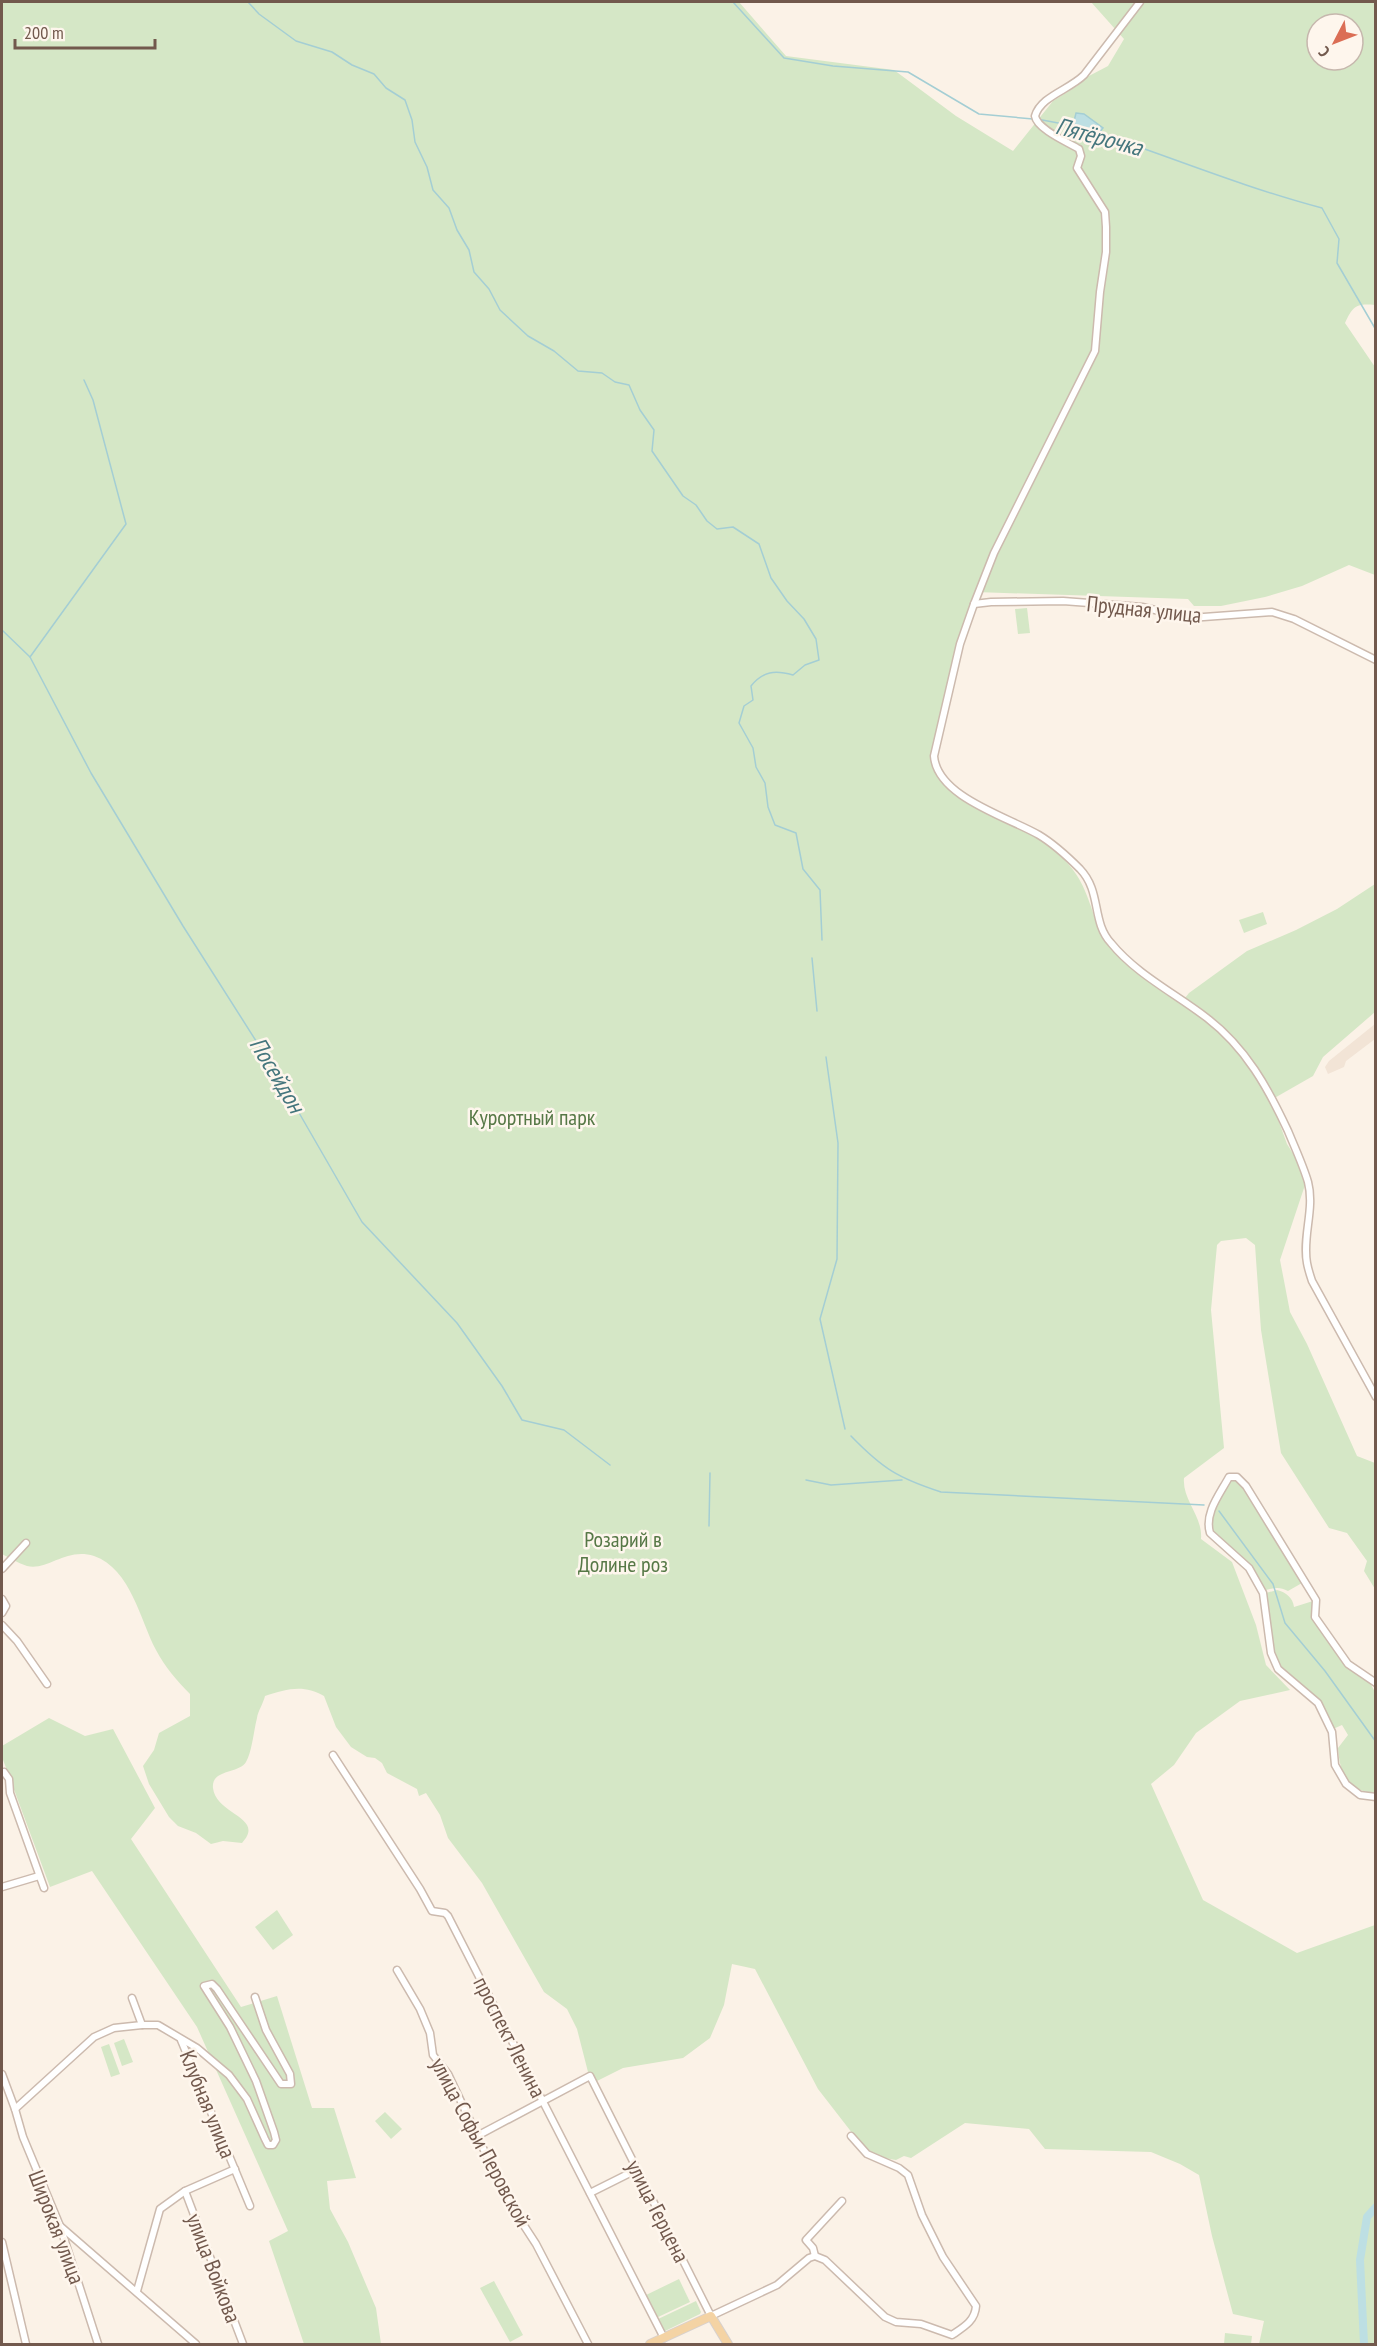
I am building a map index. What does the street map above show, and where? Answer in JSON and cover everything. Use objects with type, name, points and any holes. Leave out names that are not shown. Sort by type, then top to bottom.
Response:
[{"type":"main road","points":[[652,2344],[711,2316]]},
{"type":"main road","name":"улица Герцена","points":[[711,2316],[728,2344]]},
{"type":"street","points":[[1140,2],[1084,75],[1075,84],[1041,104],[1037,110],[1035,121],[1079,149],[1081,156],[1077,168],[1105,212],[1106,252],[1095,351],[994,553],[960,644],[934,756],[938,771],[961,793],[998,816],[1039,835],[1080,869],[1090,880],[1095,892],[1099,920],[1110,943],[1147,975],[1222,1029],[1253,1066],[1268,1089],[1281,1116],[1308,1183],[1310,1212],[1306,1263],[1312,1281],[1376,1397]]},
{"type":"street","name":"Прудная улица","points":[[974,604],[1062,601],[1142,607],[1190,618],[1272,612],[1294,619],[1376,660]]},
{"type":"street","points":[[1376,1683],[1348,1664],[1315,1617],[1316,1600],[1246,1486],[1237,1478],[1229,1477],[1209,1515],[1210,1533],[1249,1568],[1263,1593],[1271,1653],[1278,1669],[1317,1703],[1332,1732],[1335,1765],[1346,1784],[1360,1795],[1376,1797]]},
{"type":"street","points":[[2,1566],[26,1543]]},
{"type":"street","points":[[2,1599],[6,1606],[2,1613]]},
{"type":"street","points":[[2,1625],[17,1641],[47,1684]]},
{"type":"street","name":"проспект Ленина","points":[[333,1755],[432,1911],[445,1913],[448,1916],[664,2338]]},
{"type":"street","points":[[2,1771],[9,1779],[9,1793],[44,1888]]},
{"type":"street","points":[[2,1793],[9,1793]]},
{"type":"street","points":[[2,1887],[39,1876]]},
{"type":"street","name":"улица Софьи Перовской","points":[[397,1970],[420,2009],[430,2033],[433,2055],[448,2074],[508,2200],[536,2244],[588,2344]]},
{"type":"street","points":[[15,2109],[22,2100],[94,2037],[114,2028],[158,2025],[208,2057],[236,2083],[247,2099],[268,2145],[273,2145],[276,2140],[274,2132],[256,2081],[230,2027],[204,1986],[212,1984],[217,1989],[281,2084],[291,2084],[290,2074],[266,2030],[255,1997]]},
{"type":"street","points":[[132,1998],[142,2025]]},
{"type":"street","name":"Клубная улица","points":[[181,2039],[250,2206]]},
{"type":"street","name":"Широкая улица","points":[[2,2074],[23,2137],[60,2226],[98,2344]]},
{"type":"street","name":"улица Герцена","points":[[543,2102],[590,2076],[711,2316]]},
{"type":"street","points":[[477,2136],[543,2102]]},
{"type":"street","points":[[711,2316],[777,2285],[809,2258],[815,2256],[825,2260],[890,2320],[921,2324],[952,2335],[970,2322],[976,2313],[976,2306],[943,2257],[922,2215],[908,2175],[899,2168],[867,2154],[851,2136]]},
{"type":"street","points":[[137,2291],[160,2209],[185,2191],[235,2169]]},
{"type":"street","points":[[590,2193],[636,2170]]},
{"type":"street","name":"улица Войкова","points":[[185,2191],[243,2344]]},
{"type":"street","points":[[815,2256],[813,2248],[806,2240],[842,2201]]},
{"type":"street","points":[[60,2226],[196,2344]]},
{"type":"street","points":[[2,2242],[26,2344]]},
{"type":"shaded area","points":[[1375,1024],[1375,1039],[1346,1061],[1344,1067],[1328,1074],[1325,1067],[1329,1061]]},
{"type":"green space","name":"Курортный парк","points":[[2,2],[739,2],[786,56],[894,70],[956,116],[1013,151],[1053,101],[1087,77],[1108,66],[1124,39],[1091,2],[1375,2],[1375,305],[1359,305],[1350,313],[1345,323],[1375,367],[1375,575],[1349,565],[1302,586],[1265,597],[1221,606],[1194,606],[1188,599],[976,592],[960,635],[931,757],[937,772],[948,786],[963,798],[1035,837],[1063,859],[1079,879],[1087,894],[1098,927],[1109,945],[1127,964],[1181,1003],[1189,993],[1247,951],[1337,909],[1375,884],[1375,1012],[1323,1057],[1313,1076],[1271,1100],[1287,1144],[1297,1160],[1305,1185],[1280,1260],[1290,1312],[1307,1344],[1357,1456],[1375,1463],[1375,1589],[1364,1571],[1367,1561],[1347,1533],[1329,1528],[1281,1453],[1261,1330],[1255,1245],[1246,1238],[1221,1241],[1217,1245],[1211,1310],[1224,1448],[1184,1478],[1184,1486],[1199,1523],[1201,1539],[1232,1562],[1256,1625],[1266,1665],[1290,1690],[1240,1701],[1196,1733],[1174,1765],[1151,1784],[1203,1900],[1297,1953],[1375,1925],[1375,2344],[1259,2344],[1264,2321],[1233,2314],[1212,2236],[1199,2175],[1151,2152],[1045,2149],[1029,2129],[965,2123],[911,2158],[904,2156],[896,2160],[879,2157],[863,2147],[818,2089],[755,1969],[732,1964],[724,2005],[710,2038],[683,2058],[623,2068],[595,2082],[588,2072],[577,2029],[567,2009],[544,1992],[482,1883],[448,1838],[440,1815],[426,1793],[419,1796],[417,1789],[387,1773],[382,1763],[351,1747],[336,1727],[324,1696],[309,1690],[295,1689],[265,1696],[246,1762],[216,1778],[213,1788],[222,1804],[244,1821],[248,1827],[248,1834],[242,1843],[223,1841],[211,1844],[196,1833],[178,1826],[169,1817],[149,1784],[143,1766],[154,1750],[159,1733],[190,1716],[190,1694],[160,1656],[126,1584],[107,1563],[84,1554],[75,1554],[35,1567],[24,1565],[2,1554]]},
{"type":"green space","points":[[1027,608],[1030,633],[1018,634],[1015,609]]},
{"type":"green space","points":[[1263,912],[1267,924],[1244,933],[1239,920]]},
{"type":"green space","points":[[1230,1478],[1236,1479],[1245,1487],[1302,1583],[1288,1591],[1276,1588],[1263,1591],[1250,1567],[1212,1532],[1213,1511]]},
{"type":"green space","points":[[1277,1590],[1289,1596],[1294,1607],[1313,1601],[1313,1617],[1347,1667],[1369,1681],[1375,1692],[1375,1794],[1358,1788],[1343,1773],[1338,1748],[1348,1735],[1342,1725],[1333,1729],[1319,1702],[1280,1667],[1273,1652],[1266,1593]]},
{"type":"green space","points":[[49,1718],[85,1736],[113,1729],[155,1808],[131,1839],[241,2007],[277,1996],[312,2108],[334,2108],[356,2178],[327,2181],[330,2209],[348,2242],[376,2308],[381,2344],[304,2344],[269,2241],[288,2231],[197,2027],[92,1871],[50,1887],[2,1757],[2,1746]]},
{"type":"green space","points":[[277,1910],[293,1935],[273,1950],[255,1927]]},
{"type":"green space","points":[[124,2039],[133,2062],[122,2066],[114,2043]]},
{"type":"green space","points":[[109,2044],[120,2074],[111,2077],[101,2047]]},
{"type":"green space","points":[[385,2112],[402,2129],[391,2139],[375,2121]]},
{"type":"green space","points":[[679,2279],[690,2302],[656,2318],[644,2296]]},
{"type":"green space","points":[[494,2281],[523,2335],[510,2342],[480,2288]]},
{"type":"green space","points":[[696,2301],[700,2314],[663,2332],[656,2320]]},
{"type":"green space","points":[[1225,2333],[1252,2336],[1251,2344],[1224,2344]]},
{"type":"water","points":[[1076,113],[1084,114],[1103,128],[1095,138],[1081,135],[1073,125]]},
{"type":"waterway","points":[[248,2],[259,14],[296,41],[332,52],[352,65],[374,74],[386,88],[405,100],[412,120],[415,142],[427,167],[433,190],[449,208],[457,230],[469,250],[474,272],[489,289],[500,310],[528,336],[554,351],[578,371],[602,373],[615,382],[629,385],[640,410],[654,430],[652,451],[683,496],[696,505],[707,521],[717,529],[733,527],[759,544],[771,578],[787,601],[804,619],[816,639],[819,660],[805,665],[793,675],[775,672],[760,677],[751,686],[753,700],[744,706],[739,723],[753,748],[756,767],[765,783],[768,807],[775,825],[796,833],[803,869],[820,890],[822,940]]},
{"type":"waterway","name":"Пятёрочка","points":[[733,2],[784,58],[833,66],[908,72],[979,114],[1033,119]]},
{"type":"waterway","name":"Пятёрочка","points":[[1037,119],[1074,126]]},
{"type":"waterway","name":"Пятёрочка","points":[[1099,133],[1238,182],[1322,208],[1339,239],[1337,263],[1376,330]]},
{"type":"waterway","points":[[30,657],[126,524],[93,400],[84,380]]},
{"type":"waterway","name":"Посейдон","points":[[2,630],[30,657],[91,773],[183,926],[272,1066],[362,1222],[457,1323],[502,1386],[522,1420],[564,1430],[610,1465]]},
{"type":"waterway","points":[[812,958],[817,1011]]},
{"type":"waterway","points":[[826,1057],[838,1143],[837,1259],[820,1319],[845,1429]]},
{"type":"waterway","points":[[851,1436],[882,1465],[902,1477],[941,1492],[1204,1505]]},
{"type":"waterway","points":[[709,1526],[710,1473]]},
{"type":"waterway","points":[[806,1480],[831,1485],[902,1480]]},
{"type":"waterway","points":[[1219,1511],[1273,1584],[1285,1623],[1325,1671],[1376,1742]]},
{"type":"waterway","points":[[1364,2344],[1360,2260],[1367,2217],[1376,2207]]},
{"type":"park label","name":"Розарий в Долине роз","points":[[623,1552]]}]
